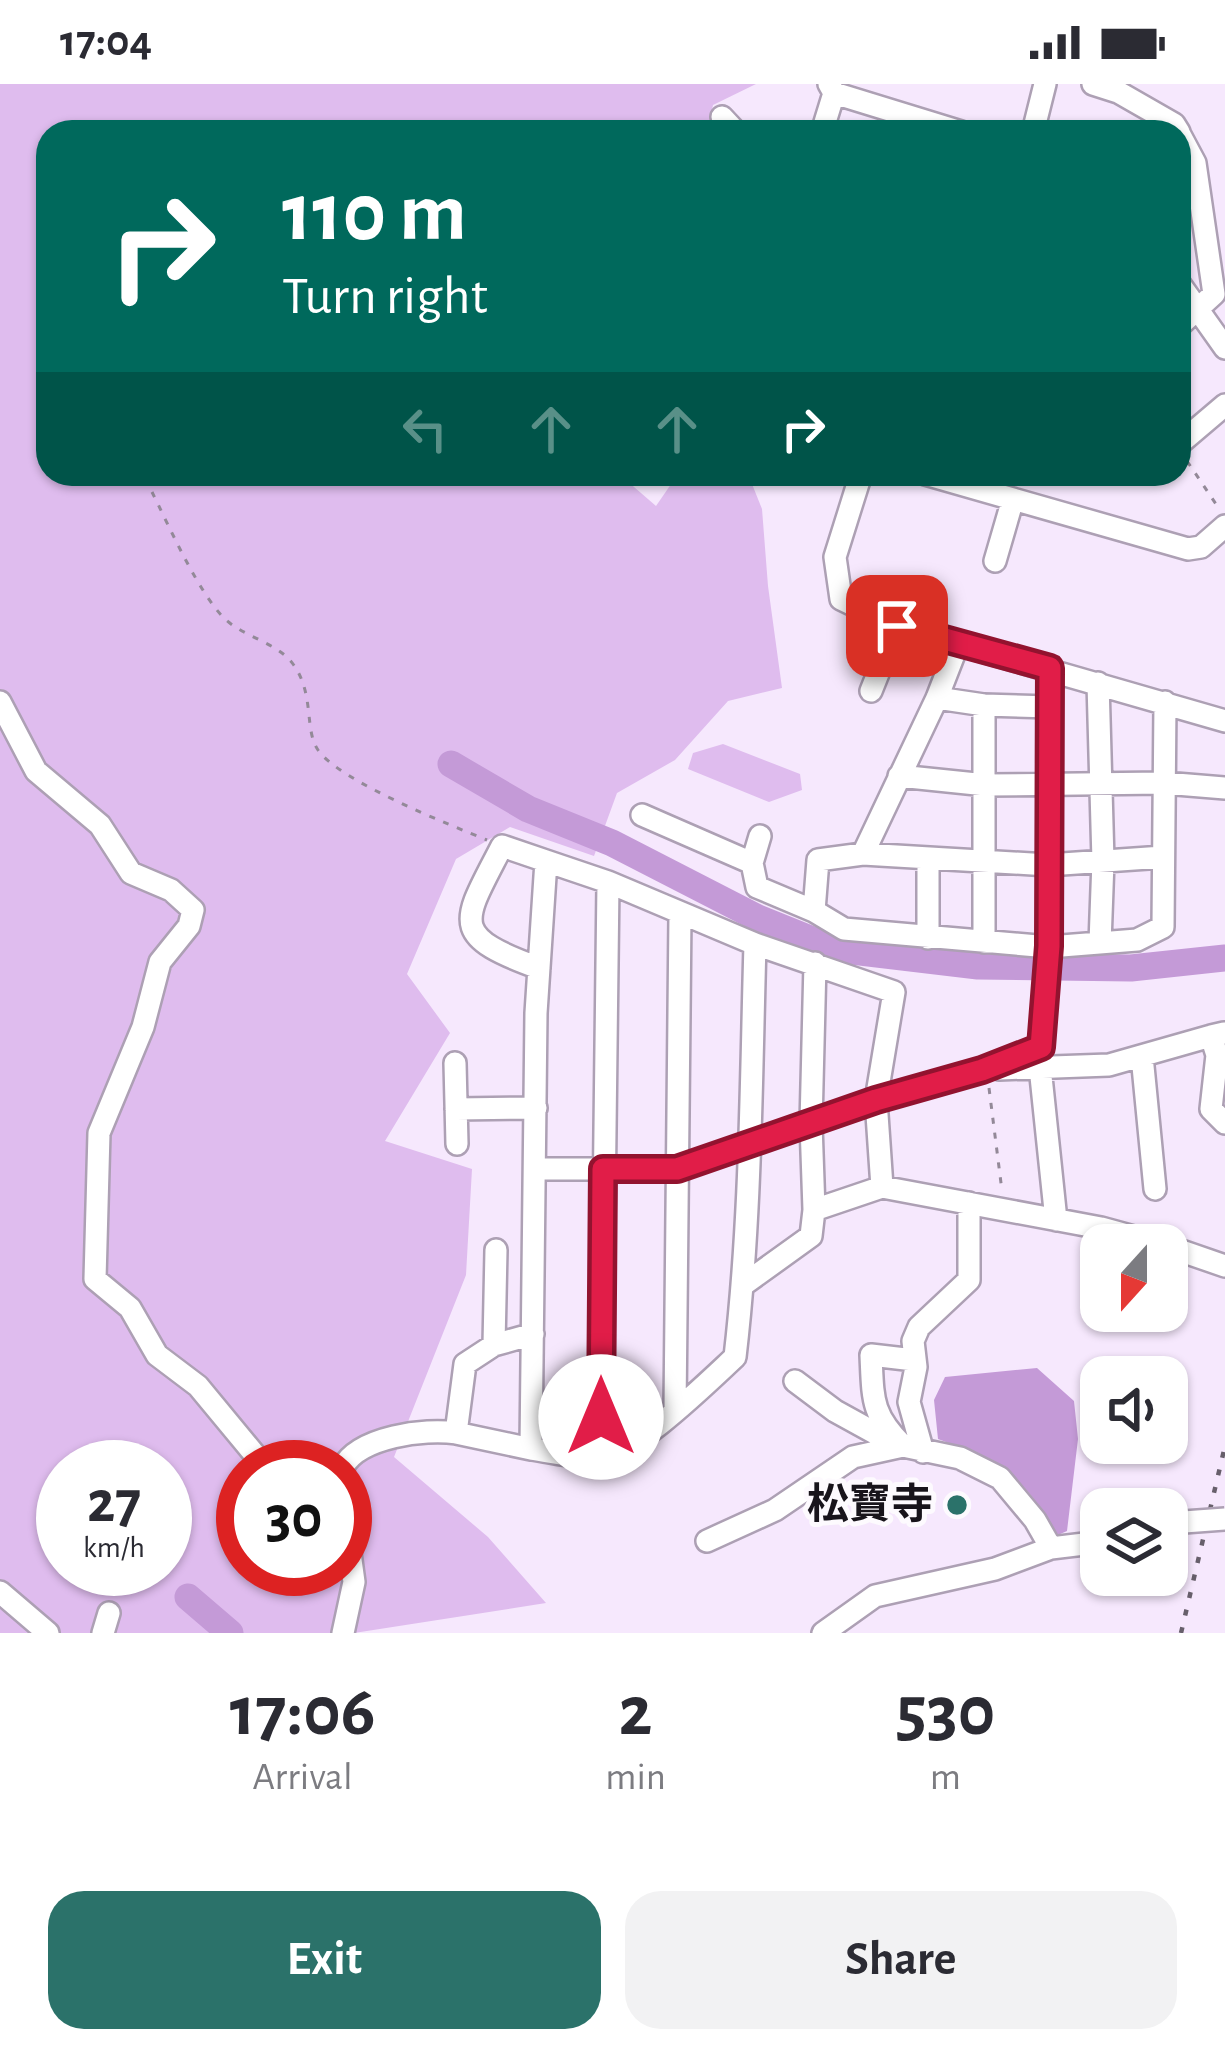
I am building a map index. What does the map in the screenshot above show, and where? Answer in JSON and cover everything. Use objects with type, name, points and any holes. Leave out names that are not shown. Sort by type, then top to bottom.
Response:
[{"type":"street","points":[[1036,120],[1045,84]]},
{"type":"street","points":[[1093,84],[1118,92],[1167,120]]},
{"type":"street","points":[[824,120],[831,88],[926,120]]},
{"type":"street","points":[[1191,155],[1214,294],[1191,316]]},
{"type":"street","points":[[1191,300],[1225,348]]},
{"type":"street","points":[[1191,436],[1225,405]]},
{"type":"street","points":[[857,486],[835,557],[841,599],[897,626],[1225,721]]},
{"type":"street","points":[[969,486],[1188,549],[1201,547],[1224,527]]},
{"type":"street","points":[[995,561],[1013,499]]},
{"type":"street","points":[[871,691],[897,626]]},
{"type":"street","points":[[863,854],[958,644]]},
{"type":"street","points":[[536,1169],[677,1169],[876,1100],[985,1070],[1041,1047],[1049,946],[1050,668]]},
{"type":"street","points":[[1098,683],[1100,943]]},
{"type":"street","points":[[937,698],[984,705],[1050,706]]},
{"type":"street","points":[[0,702],[36,771],[100,825],[131,873],[171,890],[193,910],[189,926],[160,962],[143,1028],[99,1133],[95,1279],[130,1308],[157,1355],[198,1386],[243,1440]]},
{"type":"street","points":[[760,836],[752,863],[757,886],[844,929],[1049,946],[1138,940],[1163,927],[1165,703]]},
{"type":"street","points":[[984,705],[984,942]]},
{"type":"street","points":[[899,776],[986,785],[1164,783],[1225,788]]},
{"type":"street","points":[[642,815],[752,863]]},
{"type":"street","points":[[539,968],[491,951],[471,930],[468,912],[502,846],[894,992],[876,1100],[882,1187]]},
{"type":"street","points":[[814,911],[818,860],[863,854],[1048,865],[1163,856]]},
{"type":"street","points":[[928,858],[928,938]]},
{"type":"street","points":[[531,1449],[539,968],[546,861]]},
{"type":"street","points":[[601,1459],[608,882]]},
{"type":"street","points":[[675,1412],[680,914]]},
{"type":"street","points":[[372,1445],[431,1429],[601,1459],[618,1453],[675,1412],[736,1357],[743,1285],[755,944]]},
{"type":"street","points":[[743,1285],[811,1236],[815,963]]},
{"type":"street","points":[[985,1070],[1109,1065],[1218,1034],[1211,1109],[1225,1123]]},
{"type":"street","points":[[1142,1055],[1155,1189]]},
{"type":"street","points":[[455,1063],[457,1144]]},
{"type":"street","points":[[1040,1067],[1056,1220]]},
{"type":"street","points":[[456,1109],[536,1108]]},
{"type":"street","points":[[814,1210],[882,1187],[1080,1226]]},
{"type":"street","points":[[909,1448],[914,1341],[920,1327],[969,1280],[969,1203]]},
{"type":"street","points":[[494,1345],[496,1250]]},
{"type":"street","points":[[1188,1254],[1225,1266]]},
{"type":"street","points":[[456,1433],[465,1364],[494,1345],[533,1334]]},
{"type":"street","points":[[909,1448],[881,1425],[873,1406],[871,1355],[914,1360]]},
{"type":"street","points":[[795,1381],[870,1433],[909,1448],[960,1458],[1000,1478],[1051,1548]]},
{"type":"street","points":[[707,1541],[775,1510],[853,1457],[909,1448]]},
{"type":"street","points":[[1188,1523],[1225,1519]]},
{"type":"street","points":[[823,1633],[874,1596],[994,1569],[1051,1548],[1080,1545]]},
{"type":"street","points":[[0,1592],[49,1633]]},
{"type":"street","points":[[343,1633],[346,1596]]},
{"type":"path","points":[[1191,468],[1224,527]]},
{"type":"path","points":[[152,492],[219,614],[292,661],[309,695],[313,739],[319,752],[339,770],[502,846]]},
{"type":"path","points":[[985,1070],[1004,1211]]},
{"type":"shaded area","points":[[0,84],[756,84],[713,105],[710,120],[36,120],[36,486],[633,486],[656,506],[670,486],[753,486],[762,509],[782,688],[728,701],[675,760],[617,793],[594,856],[510,827],[456,859],[407,974],[450,1033],[385,1141],[472,1169],[466,1275],[394,1457],[488,1537],[546,1603],[354,1633],[0,1633]]},
{"type":"shaded area","points":[[723,744],[800,774],[802,790],[769,802],[688,769],[693,753]]},
{"type":"shaded area","points":[[1037,1368],[1074,1401],[1078,1439],[1067,1531],[1058,1535],[1009,1474],[938,1439],[934,1400],[945,1377]]},
{"type":"waterway","points":[[451,764],[528,809],[612,843],[758,918],[835,949],[978,966],[1131,968],[1225,958]]},
{"type":"waterway","points":[[188,1597],[230,1633]]},
{"type":"railway","points":[[1181,1633],[1225,1446]]},
{"type":"place","name":"松寶寺","points":[[957,1505]]},
{"type":"route","points":[[601,1417],[603,1169],[677,1169],[1041,1047],[1049,946],[1050,668],[897,626]]}]
